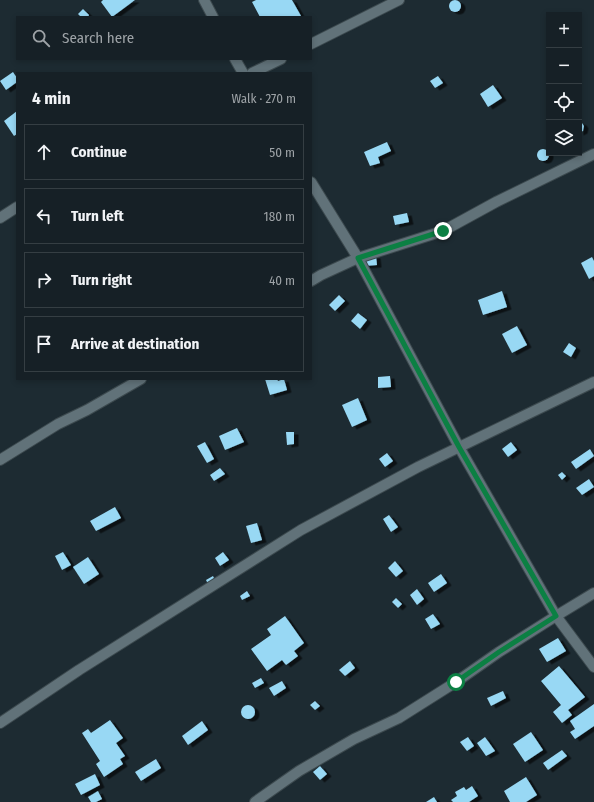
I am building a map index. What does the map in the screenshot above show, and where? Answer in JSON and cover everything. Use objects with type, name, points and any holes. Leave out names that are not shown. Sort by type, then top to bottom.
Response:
[{"type":"street","points":[[204,0],[212,16]]},
{"type":"street","points":[[312,44],[399,0]]},
{"type":"street","points":[[236,60],[242,72]]},
{"type":"street","points":[[254,72],[279,60]]},
{"type":"street","points":[[312,280],[358,258],[443,231],[496,202],[594,154]]},
{"type":"street","points":[[312,184],[358,258],[459,447],[556,616],[594,667]]},
{"type":"street","points":[[0,218],[16,208]]},
{"type":"street","points":[[0,460],[58,424],[87,410],[139,380]]},
{"type":"street","points":[[0,723],[79,670],[302,530],[418,467],[594,382]]},
{"type":"street","points":[[255,802],[306,767],[354,739],[399,718],[456,682],[499,652],[594,593]]},
{"type":"building","points":[[103,0],[135,0],[113,16],[111,16],[101,2]]},
{"type":"building","points":[[256,0],[292,0],[301,16],[259,16],[252,2]]},
{"type":"building","points":[[453,0],[457,0],[461,6],[457,12],[453,12],[449,8],[449,4]]},
{"type":"building","points":[[83,9],[89,15],[80,16],[78,14]]},
{"type":"building","points":[[13,72],[16,76],[16,83],[6,90],[0,81]]},
{"type":"building","points":[[438,76],[443,83],[435,88],[430,81]]},
{"type":"building","points":[[493,85],[502,98],[488,107],[480,94]]},
{"type":"building","points":[[16,112],[16,135],[14,136],[4,121]]},
{"type":"building","points":[[582,123],[584,126],[582,132]]},
{"type":"building","points":[[387,142],[391,151],[378,157],[380,163],[370,166],[364,152]]},
{"type":"building","points":[[541,149],[545,149],[546,156],[549,157],[545,161],[541,161],[537,157],[537,153]]},
{"type":"building","points":[[407,213],[409,222],[395,225],[393,216]]},
{"type":"building","points":[[376,256],[377,265],[364,266],[363,257]]},
{"type":"building","points":[[592,257],[594,261],[594,276],[589,279],[581,263]]},
{"type":"building","points":[[502,291],[507,307],[483,315],[478,300]]},
{"type":"building","points":[[339,295],[345,301],[335,311],[329,305]]},
{"type":"building","points":[[358,313],[367,320],[360,329],[351,321]]},
{"type":"building","points":[[517,326],[527,345],[512,353],[502,334]]},
{"type":"building","points":[[569,343],[576,348],[571,357],[563,352]]},
{"type":"building","points":[[390,376],[391,387],[378,388],[378,377]]},
{"type":"building","points":[[265,380],[284,380],[287,390],[270,395]]},
{"type":"building","points":[[358,398],[367,420],[352,427],[342,405]]},
{"type":"building","points":[[237,428],[244,442],[225,450],[219,436]]},
{"type":"building","points":[[286,432],[294,432],[294,444],[287,445]]},
{"type":"building","points":[[205,442],[214,459],[207,463],[197,446]]},
{"type":"building","points":[[511,442],[517,450],[508,457],[502,449]]},
{"type":"building","points":[[590,449],[594,456],[576,469],[571,462]]},
{"type":"building","points":[[387,453],[393,461],[385,467],[379,459]]},
{"type":"building","points":[[220,468],[225,474],[214,481],[210,475]]},
{"type":"building","points":[[562,472],[566,476],[562,480],[558,475]]},
{"type":"building","points":[[589,479],[594,487],[582,495],[576,488]]},
{"type":"building","points":[[115,507],[121,518],[96,531],[90,521]]},
{"type":"building","points":[[389,515],[398,527],[391,532],[383,519]]},
{"type":"building","points":[[257,523],[262,540],[251,543],[246,526]]},
{"type":"building","points":[[63,552],[71,565],[62,570],[55,556]]},
{"type":"building","points":[[223,552],[229,560],[220,566],[215,558]]},
{"type":"building","points":[[88,557],[99,574],[84,584],[73,567]]},
{"type":"building","points":[[395,561],[403,571],[396,577],[388,568]]},
{"type":"building","points":[[441,574],[447,583],[434,592],[428,583]]},
{"type":"building","points":[[213,576],[216,582],[209,586],[206,580]]},
{"type":"building","points":[[417,589],[424,599],[417,605],[410,595]]},
{"type":"building","points":[[247,591],[250,596],[242,600],[240,596]]},
{"type":"building","points":[[396,598],[402,604],[398,608],[392,602]]},
{"type":"building","points":[[433,614],[440,624],[431,629],[425,619]]},
{"type":"building","points":[[285,616],[304,643],[294,651],[298,656],[286,665],[282,660],[267,671],[251,649],[271,635],[267,629]]},
{"type":"building","points":[[558,638],[566,651],[547,662],[539,649]]},
{"type":"building","points":[[350,661],[355,668],[345,676],[339,670]]},
{"type":"building","points":[[559,666],[585,697],[568,710],[572,715],[562,723],[553,712],[561,705],[541,681]]},
{"type":"building","points":[[261,678],[264,683],[255,688],[252,683]]},
{"type":"building","points":[[282,681],[286,688],[274,696],[269,688]]},
{"type":"building","points":[[503,691],[506,698],[491,706],[487,698]]},
{"type":"building","points":[[315,701],[320,706],[315,710],[310,705]]},
{"type":"building","points":[[594,704],[594,726],[575,739],[570,732],[575,729],[570,721]]},
{"type":"building","points":[[245,705],[251,705],[255,709],[255,715],[251,719],[245,719],[241,715],[241,709]]},
{"type":"building","points":[[110,720],[123,738],[116,743],[125,756],[120,759],[123,764],[104,777],[96,764],[100,761],[82,733],[88,729],[91,733]]},
{"type":"building","points":[[202,721],[208,730],[188,745],[182,736]]},
{"type":"building","points":[[531,732],[543,750],[525,762],[513,744]]},
{"type":"building","points":[[468,737],[474,746],[467,751],[460,742]]},
{"type":"building","points":[[485,737],[495,751],[486,756],[477,743]]},
{"type":"building","points":[[562,750],[567,756],[548,770],[543,763]]},
{"type":"building","points":[[156,759],[161,768],[141,781],[135,772]]},
{"type":"building","points":[[320,766],[327,774],[320,780],[313,772]]},
{"type":"building","points":[[95,774],[100,785],[81,795],[75,784]]},
{"type":"building","points":[[526,777],[537,795],[526,802],[510,802],[504,791]]},
{"type":"building","points":[[472,786],[478,796],[469,802],[453,802],[451,800],[457,796],[455,792],[464,787],[466,790]]},
{"type":"building","points":[[98,791],[102,799],[96,802],[91,802],[88,797]]},
{"type":"building","points":[[434,797],[437,802],[426,802]]},
{"type":"route","points":[[443,231],[358,258],[459,447],[556,616],[499,652],[456,682]]}]
